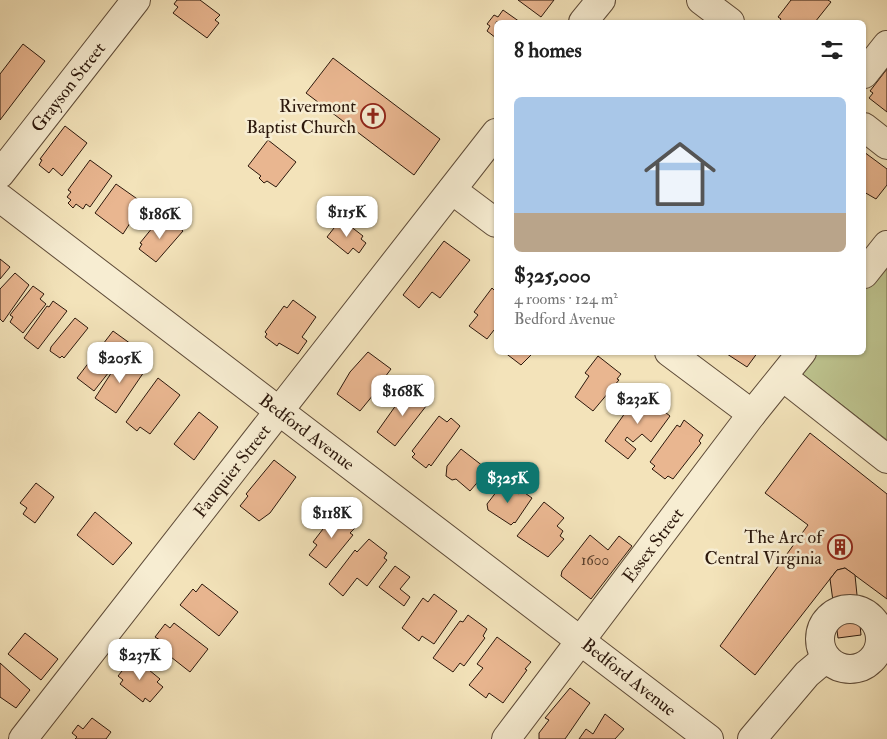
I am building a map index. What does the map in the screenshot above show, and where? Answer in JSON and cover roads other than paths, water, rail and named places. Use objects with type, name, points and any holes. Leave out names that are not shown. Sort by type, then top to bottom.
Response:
[{"type":"street","name":"Grayson Street","points":[[0,174],[136,0]]},
{"type":"street","points":[[585,20],[600,0]]},
{"type":"street","points":[[701,0],[727,20]]},
{"type":"street","points":[[866,71],[887,45]]},
{"type":"street","points":[[866,129],[887,145]]},
{"type":"street","name":"Fauquier Street","points":[[23,739],[494,136]]},
{"type":"street","points":[[452,190],[494,222]]},
{"type":"street","name":"Bedford Avenue","points":[[0,198],[709,739]]},
{"type":"street","points":[[866,271],[887,245]]},
{"type":"street","points":[[673,355],[752,414]]},
{"type":"street","name":"Essex Street","points":[[506,739],[752,414],[800,355]]},
{"type":"street","points":[[783,377],[887,459]]},
{"type":"street","points":[[851,608],[861,610],[877,623],[884,634],[877,654],[870,662],[862,668],[852,670],[842,668],[826,658],[819,639],[821,630],[832,614],[851,608]]},
{"type":"street","points":[[752,739],[807,674],[826,658]]},
{"type":"place","name":"Rivermont Baptist Church","points":[[373,116]]},
{"type":"place","name":"The Arc of Central Virginia","points":[[840,547]]}]
